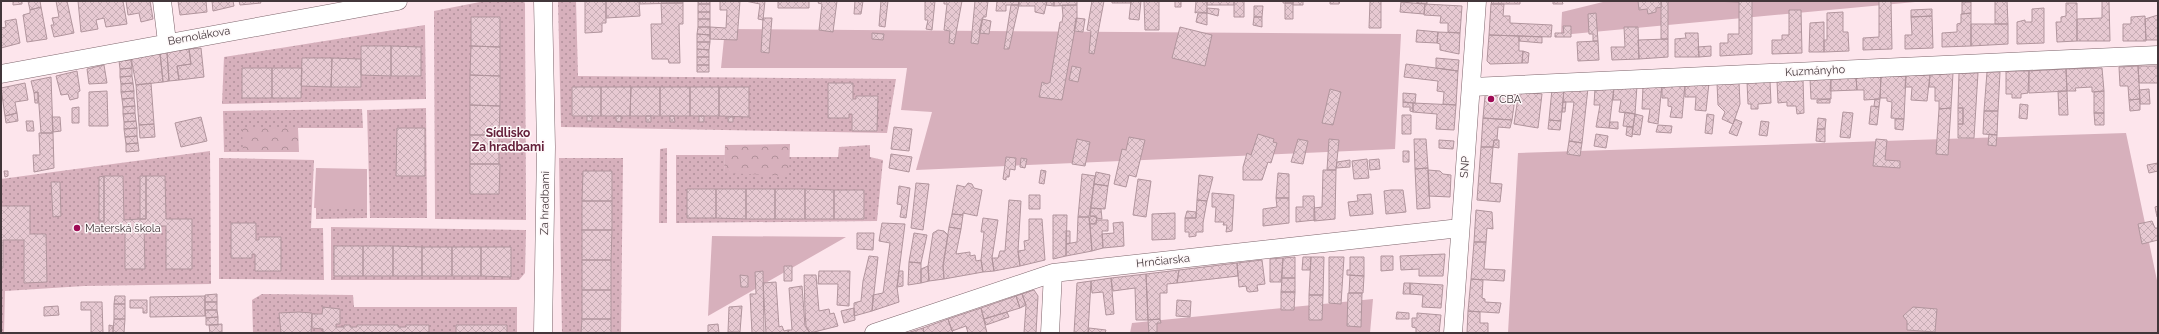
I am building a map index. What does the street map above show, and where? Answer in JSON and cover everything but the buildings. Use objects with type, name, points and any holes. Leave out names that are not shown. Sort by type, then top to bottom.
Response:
[{"type":"street","points":[[162,1],[167,42]]},
{"type":"street","name":"Bernolákova","points":[[1,74],[167,42],[398,1]]},
{"type":"street","name":"Za hradbami","points":[[543,1],[546,147],[543,333]]},
{"type":"street","name":"SNP","points":[[1453,333],[1472,87],[1477,1]]},
{"type":"street","name":"Kuzmányho","points":[[1472,87],[2158,55]]},
{"type":"street","name":"Hrnčiarska","points":[[874,333],[1053,273],[1460,228]]},
{"type":"street","points":[[1050,333],[1053,273]]},
{"type":"green space","points":[[485,1],[524,1],[525,4],[526,220],[435,219],[434,11]]},
{"type":"green space","points":[[558,1],[576,1],[578,76],[896,79],[887,133],[561,127]]},
{"type":"green space","points":[[1607,1],[1926,1],[1561,35],[1562,12]]},
{"type":"green space","points":[[425,25],[426,99],[222,104],[224,57]]},
{"type":"green space","points":[[725,29],[1401,34],[1395,149],[916,170],[932,112],[901,110],[907,68],[721,68]]},
{"type":"green space","points":[[426,108],[427,218],[370,218],[367,110]]},
{"type":"green space","points":[[362,109],[363,128],[243,128],[243,152],[224,152],[223,111]]},
{"type":"green space","points":[[242,128],[298,128],[299,152],[243,152]]},
{"type":"green space","points":[[2126,133],[2158,285],[2158,333],[1508,333],[1518,153]]},
{"type":"green space","points":[[790,144],[789,176],[724,173],[725,145]]},
{"type":"green space","points":[[870,145],[870,157],[883,160],[877,221],[676,223],[676,155],[725,155],[724,173],[789,157],[838,157],[839,147]]},
{"type":"green space","points":[[667,148],[667,223],[659,223],[660,149]]},
{"type":"green space","points":[[210,151],[211,284],[84,286],[5,291],[4,333],[1,333],[1,179]]},
{"type":"green space","points":[[219,158],[314,160],[311,228],[323,228],[324,280],[219,279]]},
{"type":"green space","points":[[559,158],[623,158],[621,333],[562,333]]},
{"type":"green space","points":[[316,168],[367,169],[367,208],[314,208]]},
{"type":"green space","points":[[316,208],[367,208],[367,218],[316,219]]},
{"type":"green space","points":[[331,227],[526,230],[525,273],[519,280],[331,280]]},
{"type":"green space","points":[[712,236],[846,237],[708,316]]},
{"type":"green space","points":[[262,294],[353,295],[354,307],[517,307],[517,333],[253,333],[252,300]]},
{"type":"green space","points":[[1373,299],[1370,333],[1130,333],[1132,323]]},
{"type":"place","name":"CBA","points":[[1491,99]]},
{"type":"place","name":"Materská škola","points":[[77,228]]},
{"type":"district","name":"Sídlisko Za hradbami","points":[[508,140]]}]
